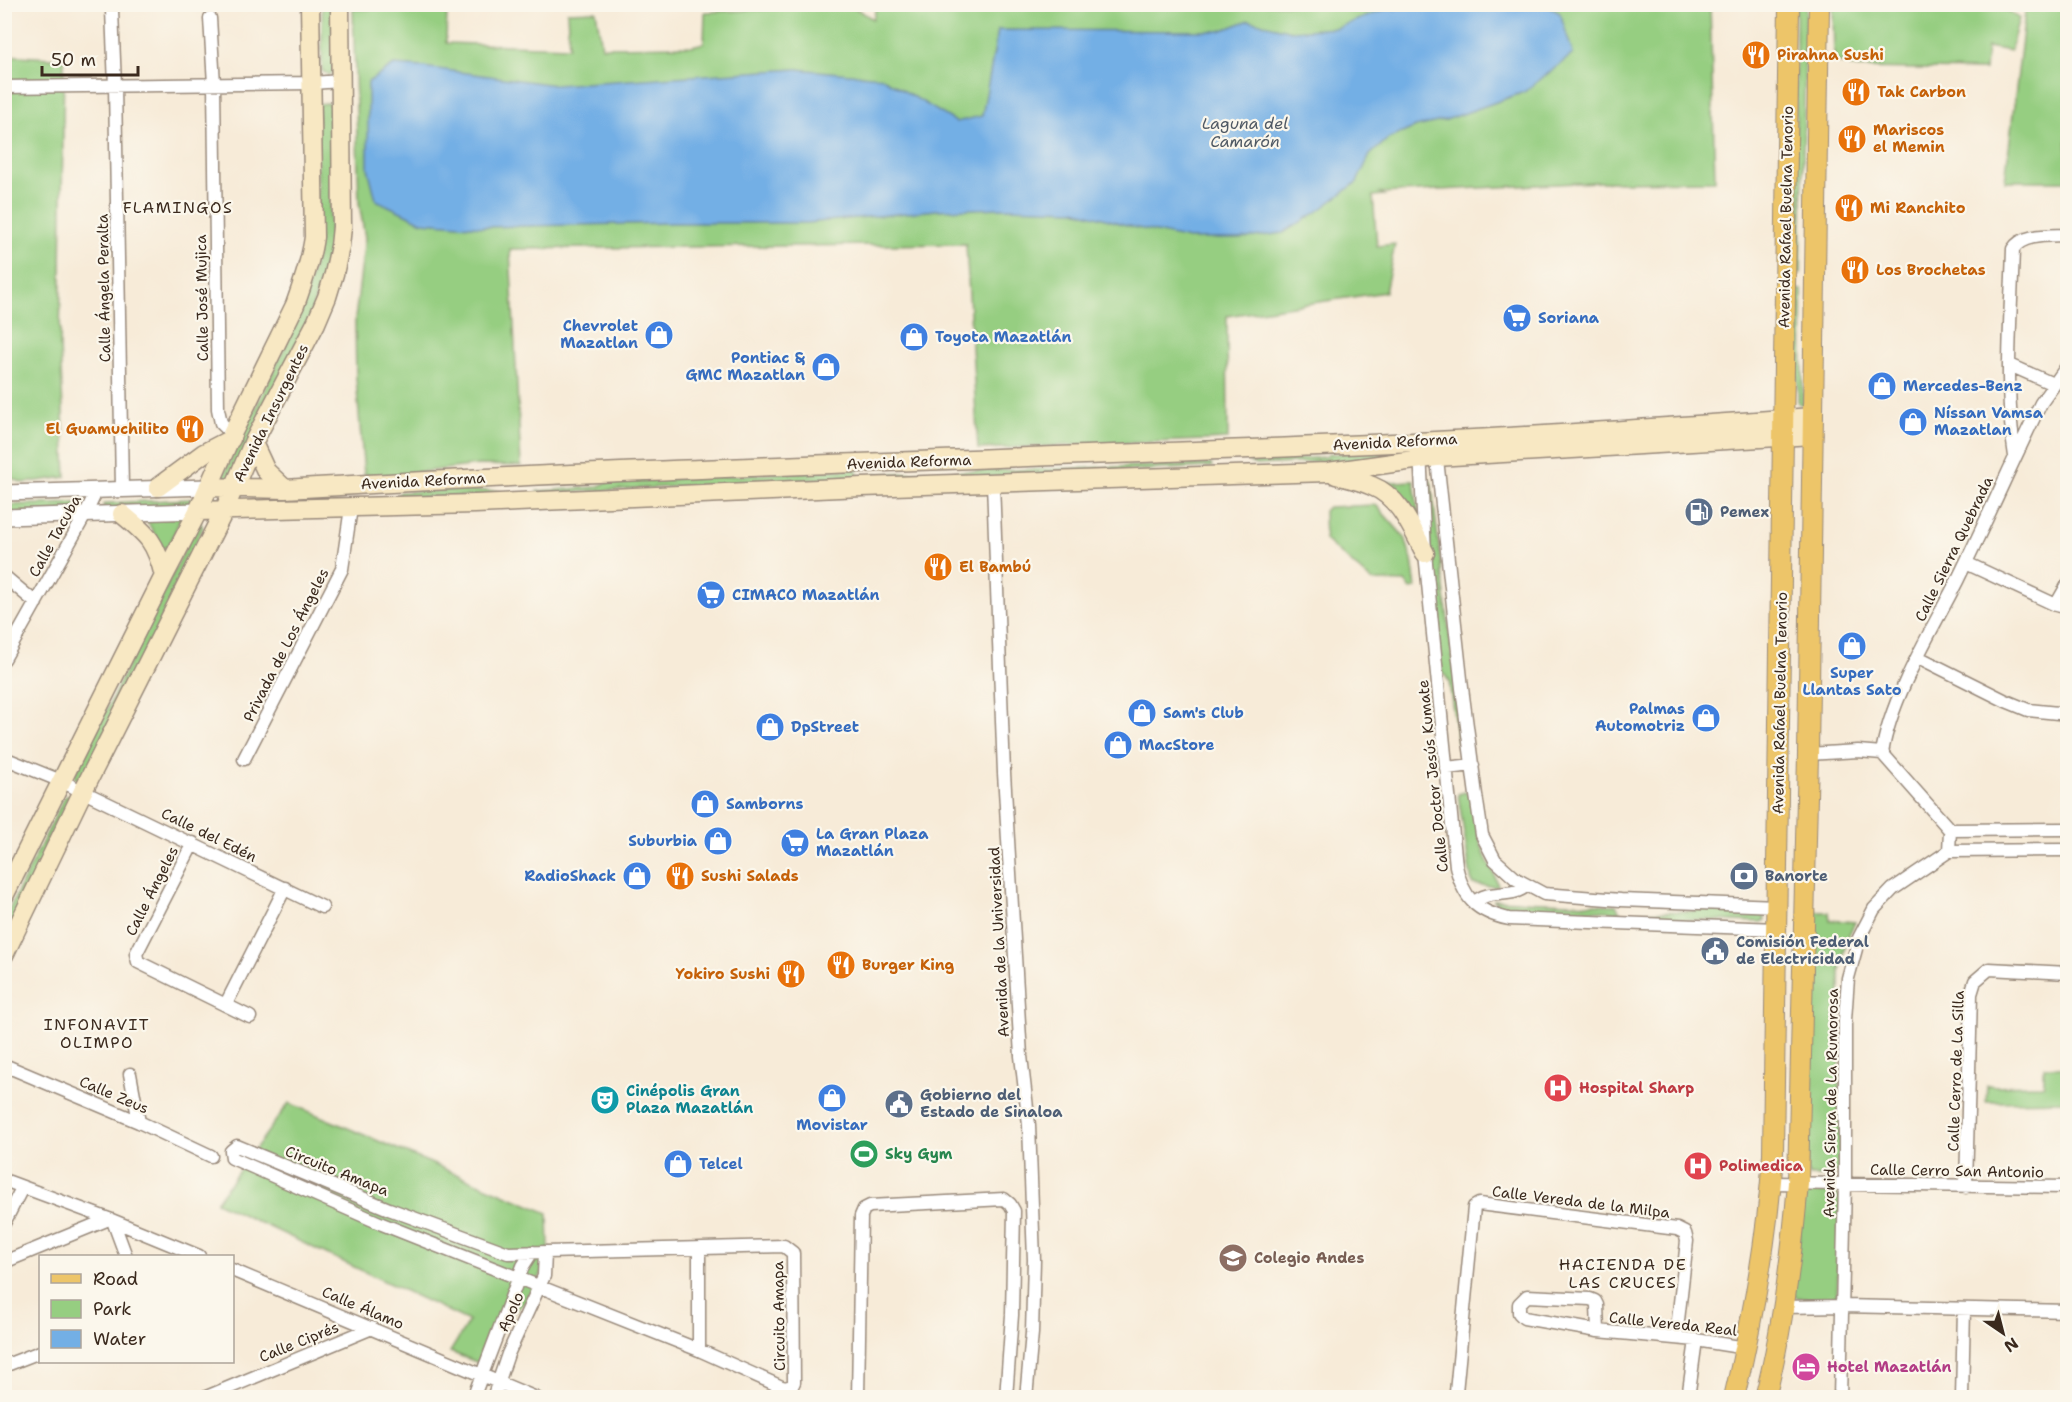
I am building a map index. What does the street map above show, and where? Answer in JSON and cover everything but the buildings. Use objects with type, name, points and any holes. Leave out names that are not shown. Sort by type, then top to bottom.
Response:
[{"type":"main road","name":"Avenida Insurgentes","points":[[4,896],[198,511],[295,305],[313,250],[310,4]]},
{"type":"main road","name":"Avenida Insurgentes","points":[[4,955],[224,511],[253,443],[316,323],[327,297],[334,274],[342,226],[340,4]]},
{"type":"main road","name":"Avenida Rafael Buelna Tenorio","points":[[1734,1398],[1746,1348],[1771,1183],[1777,929],[1789,4]]},
{"type":"main road","name":"Avenida Rafael Buelna Tenorio","points":[[1765,1398],[1773,1367],[1783,1307],[1798,1183],[1808,754],[1819,4]]},
{"type":"main road","name":"Avenida Reforma","points":[[208,487],[285,489],[753,465],[1428,450],[1813,426]]},
{"type":"main road","points":[[158,487],[204,453],[231,437]]},
{"type":"main road","points":[[253,443],[266,471],[285,489]]},
{"type":"main road","name":"Avenida Reforma","points":[[198,511],[351,508],[1328,472],[1428,450]]},
{"type":"main road","points":[[1328,472],[1374,486],[1391,499],[1409,522],[1425,553]]},
{"type":"main road","points":[[518,477],[520,501]]},
{"type":"main road","points":[[390,506],[393,483]]},
{"type":"main road","points":[[122,514],[152,541],[164,576]]},
{"type":"street","name":"Calle Ángela Peralta","points":[[112,10],[116,86],[122,489]]},
{"type":"street","name":"Calle José Mujica","points":[[210,18],[214,84],[218,409],[222,423],[231,437]]},
{"type":"street","points":[[4,87],[341,81]]},
{"type":"street","points":[[2015,456],[2011,435],[2010,365],[2013,249],[2018,242],[2025,239],[2067,235]]},
{"type":"street","points":[[2010,365],[2053,384]]},
{"type":"street","name":"Calle Sierra Quebrada","points":[[1882,753],[1892,712],[1918,657],[1966,563],[2042,403],[2067,365]]},
{"type":"street","points":[[1428,450],[1482,835],[1490,853],[1503,869],[1526,886],[1544,894],[1777,906]]},
{"type":"street","name":"Calle Doctor Jesús Kumate","points":[[1428,450],[1425,553],[1446,768],[1456,866],[1465,893],[1474,903]]},
{"type":"street","name":"Avenida de la Universidad","points":[[993,483],[1004,773],[1021,1056],[1029,1125],[1034,1260],[1032,1333],[1026,1398]]},
{"type":"street","name":"Avenida Reforma","points":[[4,493],[208,487]]},
{"type":"street","name":"Calle Tacuba","points":[[4,659],[97,490]]},
{"type":"street","name":"Privada de Los Ángeles","points":[[244,759],[342,568],[351,508]]},
{"type":"street","name":"Avenida Reforma","points":[[4,517],[198,511]]},
{"type":"street","points":[[1966,563],[2062,607],[2067,584]]},
{"type":"street","points":[[4,576],[36,603]]},
{"type":"street","points":[[1918,657],[2028,710],[2067,714]]},
{"type":"street","points":[[1808,754],[1858,751],[1882,753],[1950,830],[1949,851],[2067,850]]},
{"type":"street","points":[[4,758],[61,780],[83,792]]},
{"type":"street","points":[[1446,768],[1473,765]]},
{"type":"street","name":"Calle del Edén","points":[[83,792],[322,907]]},
{"type":"street","points":[[1950,830],[2067,829]]},
{"type":"street","name":"Calle Ángeles","points":[[193,843],[136,958],[138,962],[250,1017]]},
{"type":"street","name":"Avenida Sierra de La Rumorosa","points":[[1840,1398],[1845,1184],[1845,1020],[1848,978],[1859,938],[1874,909],[1893,889],[1949,851]]},
{"type":"street","points":[[1526,886],[1516,892],[1482,896],[1474,903],[1485,911],[1509,919],[1777,929]]},
{"type":"street","points":[[226,1004],[285,888]]},
{"type":"street","name":"Calle Cerro de La Silla","points":[[1966,1187],[1971,994],[1975,981],[1989,969],[2067,973]]},
{"type":"street","name":"Calle Zeus","points":[[4,1065],[139,1122],[211,1156]]},
{"type":"street","points":[[130,1074],[139,1122]]},
{"type":"street","name":"Circuito Amapa","points":[[237,1146],[389,1209],[508,1253],[784,1246],[793,1253],[794,1382],[792,1386],[784,1388],[699,1350],[382,1224],[232,1158],[231,1151],[237,1146]]},
{"type":"street","points":[[4,1180],[111,1220],[194,1255]]},
{"type":"street","name":"Calle Cerro San Antonio","points":[[1771,1183],[2067,1187]]},
{"type":"street","points":[[4,1223],[22,1188]]},
{"type":"street","points":[[858,1398],[861,1216],[864,1209],[870,1206],[1004,1199],[1014,1211],[1012,1315],[1006,1398]]},
{"type":"street","name":"Calle Vereda de la Milpa","points":[[1483,1398],[1458,1395],[1456,1392],[1474,1207],[1479,1204],[1677,1229],[1685,1233],[1687,1241],[1676,1338]]},
{"type":"street","points":[[382,1224],[389,1209]]},
{"type":"street","points":[[111,1220],[125,1255]]},
{"type":"street","points":[[4,1262],[111,1220]]},
{"type":"street","points":[[699,1249],[699,1350]]},
{"type":"street","name":"Apolo","points":[[470,1397],[475,1393],[523,1266],[532,1252]]},
{"type":"street","name":"Apolo","points":[[493,1398],[498,1381],[544,1276],[545,1253]]},
{"type":"street","name":"Calle Álamo","points":[[234,1271],[498,1381]]},
{"type":"street","name":"Calle Vereda Real","points":[[1598,1331],[1595,1301],[1527,1296],[1519,1304],[1519,1313],[1524,1318],[1598,1331],[1696,1340],[1746,1348]]},
{"type":"street","points":[[1783,1307],[1843,1306],[2067,1311]]},
{"type":"street","points":[[1962,1398],[1964,1309]]},
{"type":"street","name":"Calle Ciprés","points":[[204,1398],[372,1328]]},
{"type":"street","points":[[1688,1398],[1696,1340]]},
{"type":"street","points":[[4,1366],[39,1352]]},
{"type":"street","points":[[498,1381],[536,1398]]},
{"type":"green space","points":[[780,4],[855,5],[855,8],[873,19],[877,4],[1710,5],[1715,181],[1597,182],[1380,193],[1384,195],[1373,196],[1377,246],[1395,244],[1385,292],[1227,316],[1228,439],[978,449],[966,244],[510,249],[521,466],[478,465],[380,477],[364,474],[356,378],[355,319],[365,238],[359,203],[353,9],[447,10],[446,43],[569,47],[567,12],[596,11],[602,47],[692,46],[704,43],[705,12],[778,9]]},
{"type":"green space","points":[[1806,4],[1801,273],[1796,273],[1796,5]]},
{"type":"green space","points":[[322,5],[333,5],[335,70],[329,75],[322,71]]},
{"type":"green space","points":[[1833,5],[1996,5],[2019,18],[2010,51],[1987,47],[1985,70],[1857,68],[1834,61]]},
{"type":"green space","points":[[2026,5],[2067,5],[2067,181],[2005,181]]},
{"type":"green space","points":[[4,55],[64,59],[60,346],[66,477],[23,483],[4,475]]},
{"type":"green space","points":[[318,104],[334,105],[329,253],[310,316],[228,489],[217,488],[299,318],[317,255]]},
{"type":"green space","points":[[1795,289],[1802,290],[1803,405],[1798,403]]},
{"type":"green space","points":[[1400,451],[1400,458],[1256,465],[1249,462],[1326,457],[1329,454]]},
{"type":"green space","points":[[1211,464],[1212,467],[874,482],[875,474]]},
{"type":"green space","points":[[857,469],[858,477],[538,494],[537,491],[597,487],[607,482]]},
{"type":"green space","points":[[1429,480],[1465,759],[1460,759],[1449,681],[1440,668],[1425,485]]},
{"type":"green space","points":[[1414,481],[1420,526],[1373,485]]},
{"type":"green space","points":[[498,491],[500,496],[397,497],[400,492]]},
{"type":"green space","points":[[192,499],[194,502],[189,506],[105,510],[103,505],[108,503]]},
{"type":"green space","points":[[81,503],[81,511],[5,514],[4,505]]},
{"type":"green space","points":[[1376,505],[1405,538],[1412,560],[1416,588],[1411,589],[1405,582],[1372,581],[1325,540],[1324,511],[1328,507]]},
{"type":"green space","points":[[181,517],[169,547],[162,548],[146,519]]},
{"type":"green space","points":[[199,520],[203,528],[173,590],[176,597],[82,783],[74,777],[76,772]]},
{"type":"green space","points":[[1465,792],[1473,797],[1482,846],[1498,887],[1472,884],[1458,794]]},
{"type":"green space","points":[[68,795],[73,797],[5,946],[4,920],[64,798]]},
{"type":"green space","points":[[1494,900],[1616,905],[1620,912],[1561,908],[1556,911],[1522,912],[1499,906]]},
{"type":"green space","points":[[1699,908],[1761,911],[1765,920],[1761,922],[1650,918],[1647,912],[1695,911]]},
{"type":"green space","points":[[1814,912],[1829,912],[1830,920],[1855,922],[1846,941],[1840,971],[1840,1167],[1832,1176],[1810,1176],[1807,1171]]},
{"type":"green space","points":[[2044,1067],[2067,1067],[2067,1101],[1986,1102],[1987,1086],[2044,1085]]},
{"type":"green space","points":[[289,1103],[548,1213],[549,1248],[541,1275],[524,1303],[506,1318],[482,1364],[450,1352],[469,1321],[216,1202]]},
{"type":"green space","points":[[1811,1191],[1836,1193],[1842,1202],[1837,1295],[1827,1301],[1798,1298],[1793,1293],[1803,1197]]},
{"type":"water","name":"Laguna del Camarón","points":[[1544,4],[1560,13],[1573,54],[1524,92],[1446,120],[1416,127],[1388,139],[1370,155],[1357,182],[1317,212],[1283,233],[1239,239],[1188,239],[1133,227],[1075,210],[1006,208],[937,210],[807,223],[484,227],[422,222],[376,200],[368,168],[368,82],[394,65],[555,85],[797,69],[881,77],[956,122],[982,116],[998,30],[1220,31],[1249,20],[1291,31],[1336,28],[1384,10],[1427,5]]},
{"type":"place","name":"Pirahna Sushi","points":[[1756,55]]},
{"type":"place","name":"Tak Carbon","points":[[1856,92]]},
{"type":"place","name":"Mariscos el Memin","points":[[1852,139]]},
{"type":"place","name":"Mi Ranchito","points":[[1849,208]]},
{"type":"place","name":"Los Brochetas","points":[[1855,270]]},
{"type":"place","name":"Soriana","points":[[1517,318]]},
{"type":"place","name":"Chevrolet Mazatlan","points":[[659,335]]},
{"type":"place","name":"Toyota Mazatlán","points":[[914,337]]},
{"type":"place","name":"Pontiac & GMC Mazatlan","points":[[826,367]]},
{"type":"place","name":"Mercedes-Benz","points":[[1882,386]]},
{"type":"place","name":"Níssan Vamsa Mazatlan","points":[[1913,422]]},
{"type":"place","name":"El Guamuchilito","points":[[190,429]]},
{"type":"place","name":"Pemex","points":[[1699,512]]},
{"type":"place","name":"El Bambú","points":[[938,567]]},
{"type":"place","name":"CIMACO Mazatlán","points":[[711,595]]},
{"type":"place","name":"Super Llantas Sato","points":[[1852,646]]},
{"type":"place","name":"Sam's Club","points":[[1142,713]]},
{"type":"place","name":"Palmas Automotriz","points":[[1706,718]]},
{"type":"place","name":"DpStreet","points":[[770,727]]},
{"type":"place","name":"MacStore","points":[[1118,745]]},
{"type":"place","name":"Samborns","points":[[705,804]]},
{"type":"place","name":"Suburbia","points":[[718,841]]},
{"type":"place","name":"La Gran Plaza Mazatlán","points":[[795,843]]},
{"type":"place","name":"RadioShack","points":[[637,876]]},
{"type":"place","name":"Sushi Salads","points":[[680,876]]},
{"type":"place","name":"Banorte","points":[[1744,876]]},
{"type":"place","name":"Comisión Federal de Electricidad","points":[[1715,951]]},
{"type":"place","name":"Burger King","points":[[841,965]]},
{"type":"place","name":"Yokiro Sushi","points":[[791,974]]},
{"type":"place","name":"Hospital Sharp","points":[[1558,1088]]},
{"type":"place","name":"Movistar","points":[[832,1098]]},
{"type":"place","name":"Cinépolis Gran Plaza Mazatlán","points":[[605,1100]]},
{"type":"place","name":"Gobierno del Estado de Sinaloa","points":[[899,1104]]},
{"type":"place","name":"Sky Gym","points":[[864,1154]]},
{"type":"place","name":"Telcel","points":[[678,1164]]},
{"type":"place","name":"Polimedica","points":[[1698,1166]]},
{"type":"place","name":"Colegio Andes","points":[[1233,1258]]},
{"type":"place","name":"Hotel Mazatlán","points":[[1806,1367]]},
{"type":"district","name":"FLAMINGOS","points":[[178,207]]},
{"type":"district","name":"INFONAVIT OLIMPO","points":[[97,1033]]},
{"type":"district","name":"HACIENDA DE LAS CRUCES","points":[[1623,1273]]}]
